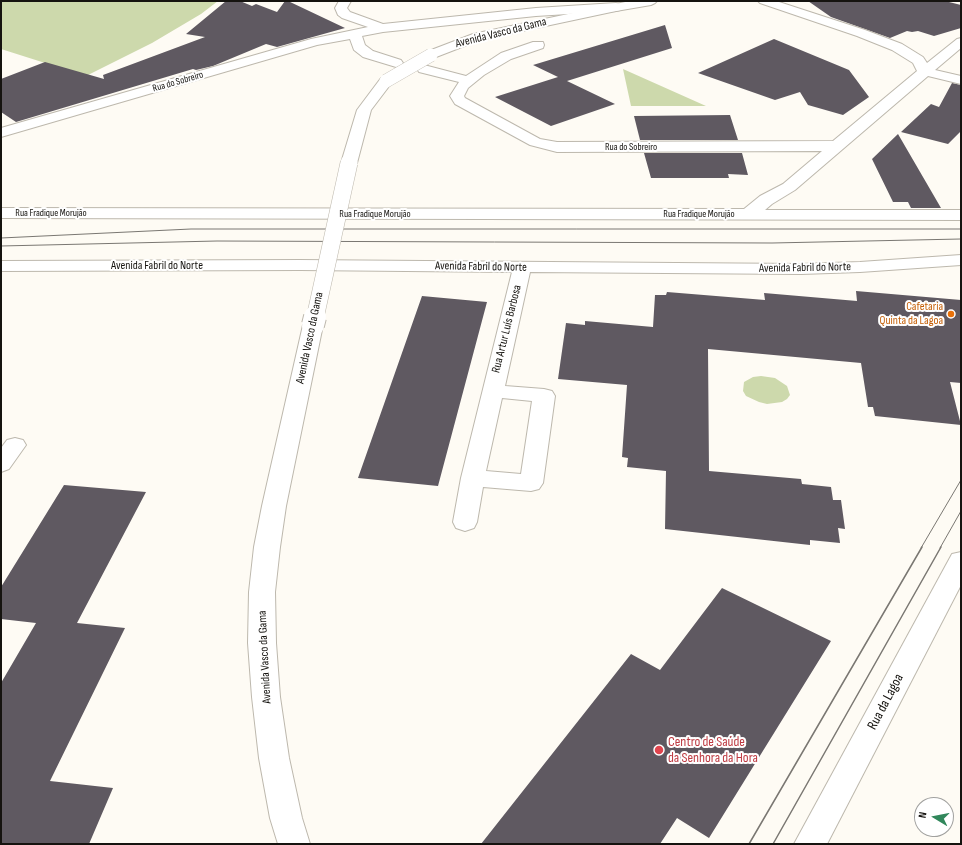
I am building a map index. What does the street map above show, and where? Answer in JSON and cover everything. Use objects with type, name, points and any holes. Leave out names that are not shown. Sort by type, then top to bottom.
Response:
[{"type":"street","points":[[344,1],[341,8],[342,12],[346,15],[383,28]]},
{"type":"street","name":"Rua do Sobreiro","points":[[1,133],[315,42],[383,28],[536,12],[616,7],[651,1]]},
{"type":"street","points":[[768,1],[897,47],[918,60],[923,66],[924,71],[961,80]]},
{"type":"street","name":"Avenida Vasco da Gama","points":[[294,844],[286,818],[274,758],[266,697],[262,643],[262,592],[267,547],[274,506],[349,163],[364,110],[386,81],[431,55],[477,37],[616,7]]},
{"type":"street","name":"Rua do Sobreiro","points":[[536,12],[555,12],[563,14],[562,17],[552,21]]},
{"type":"street","points":[[355,34],[359,47],[368,54],[396,63]]},
{"type":"street","name":"Rua Fradique Morujão","points":[[749,214],[766,200],[789,187],[924,71],[961,42]]},
{"type":"street","name":"Rua do Sobreiro","points":[[538,46],[506,56],[467,80],[457,96],[460,101],[535,142],[544,145],[572,147],[838,146]]},
{"type":"street","points":[[897,47],[920,46]]},
{"type":"street","points":[[935,48],[949,51]]},
{"type":"street","points":[[424,69],[467,80]]},
{"type":"street","points":[[789,187],[798,201],[808,208],[822,214],[961,215]]},
{"type":"street","name":"Rua Fradique Morujão","points":[[1,213],[822,214]]},
{"type":"street","name":"Avenida Fabril do Norte","points":[[1,266],[300,265],[808,268],[860,267],[961,260]]},
{"type":"street","name":"Rua Artur Luís Barbosa","points":[[465,522],[473,478],[522,267]]},
{"type":"street","name":"Rua Artur Luís Barbosa","points":[[473,478],[531,483],[544,396],[493,391]]},
{"type":"street","points":[[1,464],[14,445]]},
{"type":"street","name":"Rua da Lagoa","points":[[810,844],[961,561]]},
{"type":"green space","points":[[1,1],[218,1],[201,14],[152,43],[86,76],[1,49]]},
{"type":"green space","points":[[623,69],[706,106],[631,106]]},
{"type":"green space","points":[[761,376],[775,378],[787,386],[790,395],[787,399],[782,402],[767,404],[746,396],[743,391],[744,382],[753,377]]},
{"type":"building","points":[[226,1],[240,1],[252,6],[256,4],[277,12],[285,1],[288,1],[345,28],[277,47],[266,44],[213,66],[196,70],[193,69],[16,122],[1,112],[1,79],[45,62],[104,79],[103,75],[205,37],[186,34]]},
{"type":"building","points":[[808,1],[945,1],[961,5],[961,28],[934,36],[918,31],[907,31],[890,38],[831,17]]},
{"type":"building","points":[[665,25],[672,48],[567,81],[615,104],[551,126],[495,97],[558,77],[533,65]]},
{"type":"building","points":[[774,39],[849,70],[869,97],[843,115],[808,105],[800,92],[775,100],[698,73]]},
{"type":"building","points":[[952,83],[961,85],[961,131],[948,144],[901,132],[931,104],[939,107]]},
{"type":"building","points":[[730,115],[738,140],[640,140],[634,116]]},
{"type":"building","points":[[898,134],[941,208],[911,208],[908,202],[893,202],[872,159]]},
{"type":"building","points":[[644,153],[742,153],[748,175],[728,174],[729,178],[651,178]]},
{"type":"building","points":[[856,291],[961,300],[961,383],[950,382],[961,425],[875,416],[873,407],[868,407],[861,363],[708,349],[709,471],[801,479],[802,484],[831,487],[833,500],[841,500],[845,529],[838,528],[840,543],[810,540],[810,545],[665,529],[666,471],[627,467],[628,458],[622,457],[627,385],[558,379],[566,323],[585,325],[585,321],[653,327],[655,295],[666,295],[667,292],[765,300],[764,293],[857,301]]},
{"type":"building","points":[[422,296],[487,302],[438,486],[358,478]]},
{"type":"building","points":[[64,485],[146,492],[77,623],[125,628],[50,781],[113,788],[89,844],[1,844],[1,683],[36,623],[1,619],[1,587]]},
{"type":"building","name":"Centro de Saúde da Senhora da Hora","points":[[722,588],[831,641],[709,838],[677,818],[660,844],[481,844],[631,654],[660,670]]},
{"type":"tram line","points":[[1,238],[191,229],[961,229]]},
{"type":"tram line","points":[[1,246],[217,241],[772,243],[961,239]]},
{"type":"tram line","points":[[921,548],[961,480]]},
{"type":"tram line","points":[[940,548],[961,511]]},
{"type":"tram line","points":[[749,844],[922,547]]},
{"type":"tram line","points":[[773,844],[941,547]]},
{"type":"place","name":"Cafetaria Quinta da Lagoa","points":[[951,314]]},
{"type":"place","name":"Centro de Saúde da Senhora da Hora","points":[[659,750]]}]
